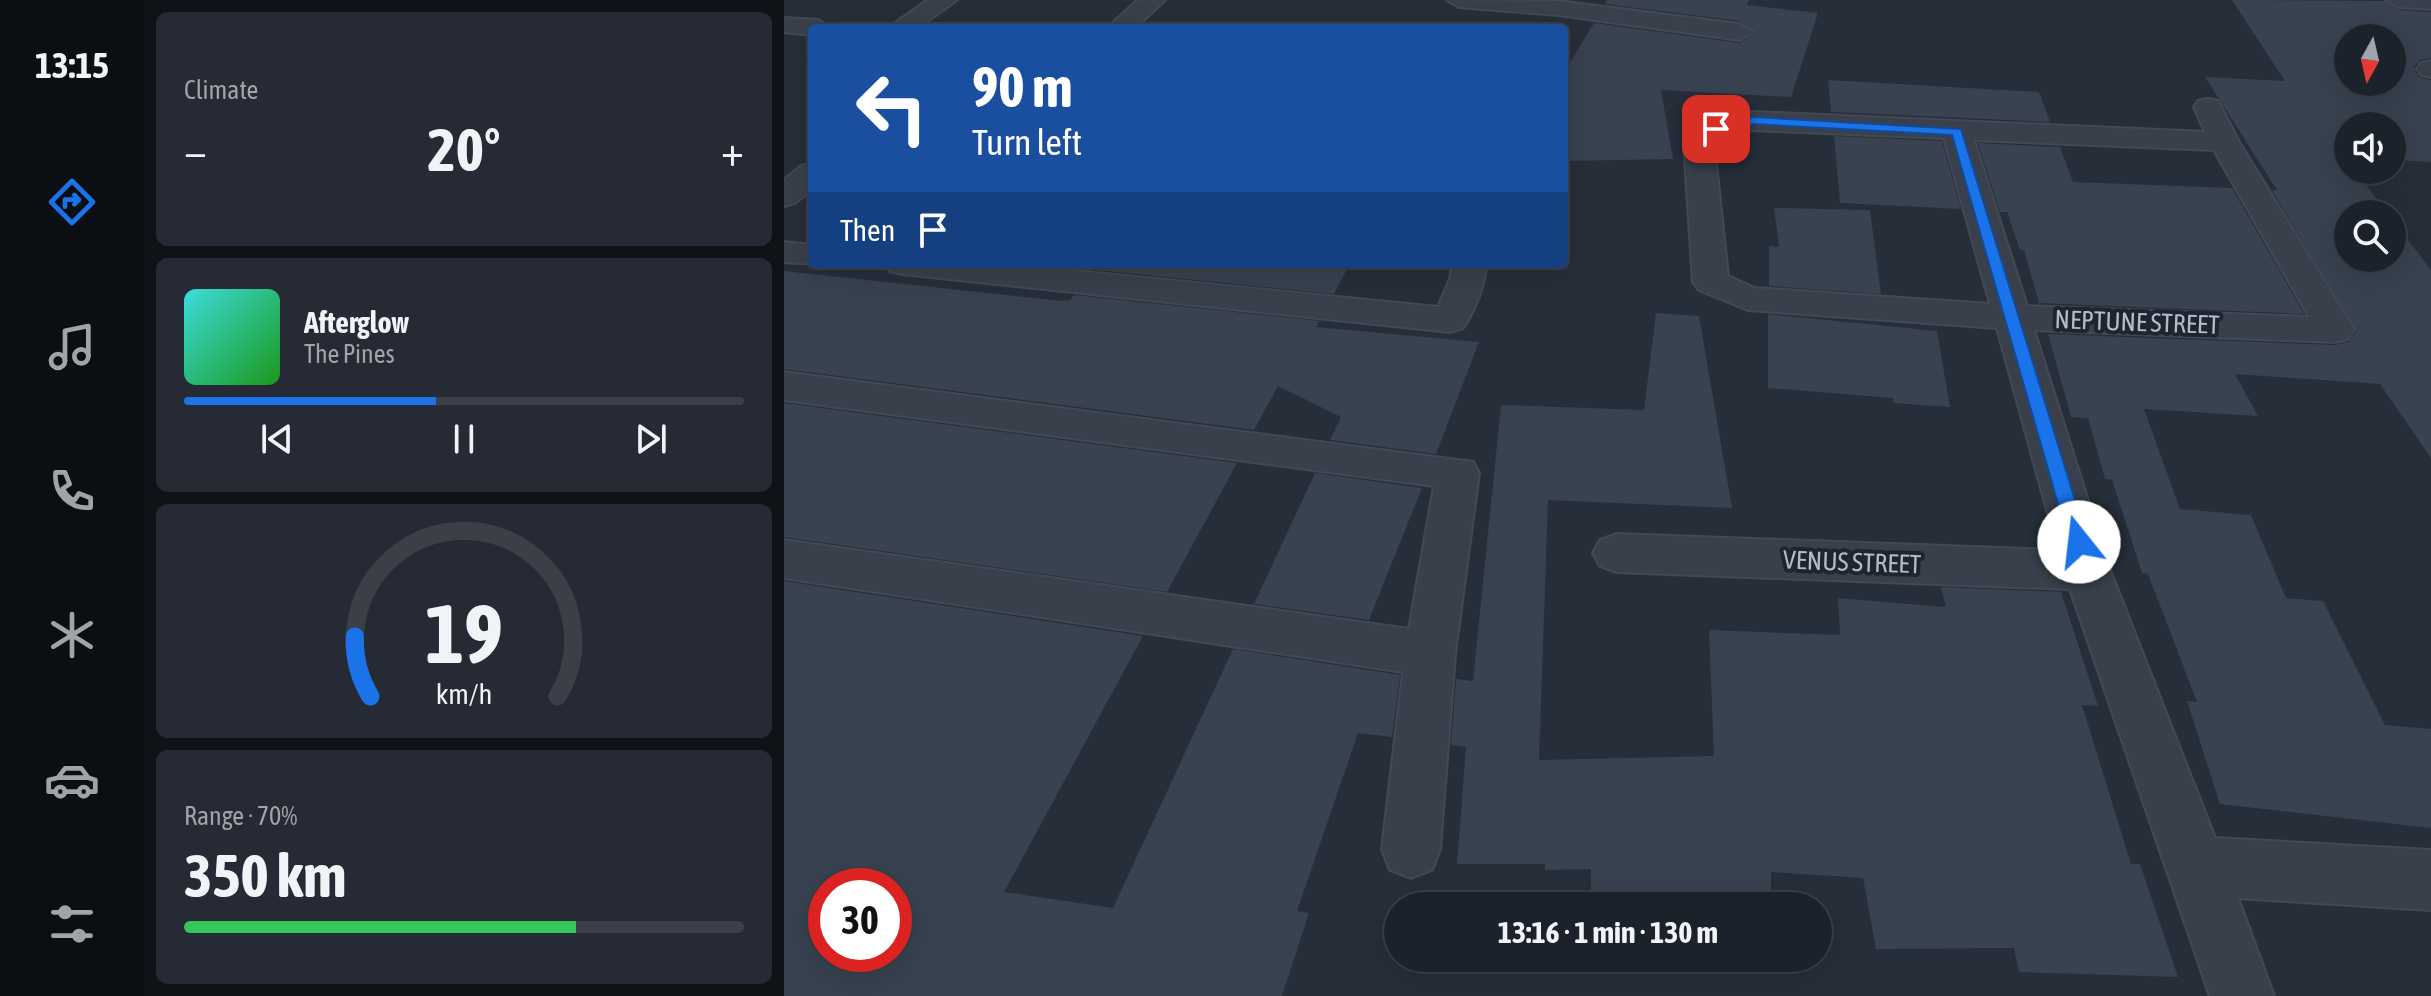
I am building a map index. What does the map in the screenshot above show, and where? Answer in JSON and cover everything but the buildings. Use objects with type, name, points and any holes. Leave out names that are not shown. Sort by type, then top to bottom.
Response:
[{"type":"street","points":[[907,24],[945,0]]},
{"type":"street","points":[[1125,24],[1153,0]]},
{"type":"street","points":[[1459,0],[1533,6],[1740,32]]},
{"type":"street","points":[[2398,0],[2431,2]]},
{"type":"street","points":[[1521,24],[1533,6]]},
{"type":"street","points":[[784,25],[808,27]]},
{"type":"street","points":[[2208,107],[2224,142],[1957,131],[2087,570],[2242,996]]},
{"type":"street","name":"NEPTUNE STREET","points":[[1957,131],[1753,121],[1716,129],[1699,143],[1711,282],[1748,299],[2012,317],[2335,330],[2224,142]]},
{"type":"street","points":[[784,196],[808,176]]},
{"type":"street","points":[[784,252],[808,255]]},
{"type":"street","points":[[941,268],[1450,320],[1468,279],[1469,268]]},
{"type":"street","points":[[784,386],[1458,473],[1430,654],[1411,849]]},
{"type":"street","name":"VENUS STREET","points":[[1616,553],[2087,570]]},
{"type":"street","points":[[784,559],[1430,654]]},
{"type":"street","points":[[2197,866],[2431,880]]},
{"type":"route","points":[[1716,129],[1753,121],[1957,131],[2079,542]]}]
